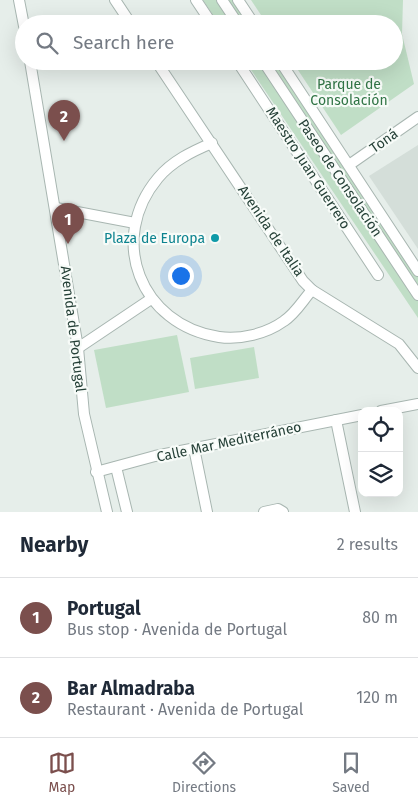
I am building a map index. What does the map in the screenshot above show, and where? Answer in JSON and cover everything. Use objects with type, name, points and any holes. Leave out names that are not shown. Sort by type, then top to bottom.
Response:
[{"type":"street","points":[[19,0],[22,15]]},
{"type":"street","points":[[114,0],[125,15]]},
{"type":"street","points":[[196,0],[206,15]]},
{"type":"street","points":[[222,0],[232,15]]},
{"type":"street","points":[[238,0],[248,15]]},
{"type":"street","name":"Avenida de Portugal","points":[[32,70],[78,348],[84,414],[107,512]]},
{"type":"street","name":"Avenida de Italia","points":[[162,70],[303,281],[312,290],[399,344],[418,368]]},
{"type":"street","name":"Maestro Juan Guerrero","points":[[243,70],[378,275]]},
{"type":"street","name":"Paseo de Consolación","points":[[269,70],[418,295]]},
{"type":"street","name":"Paseo de Consolación","points":[[286,70],[418,270]]},
{"type":"street","name":"Toná","points":[[349,165],[418,117]]},
{"type":"street","points":[[212,143],[182,158],[159,176],[142,204],[135,223],[133,249],[139,276],[151,298],[173,319],[190,330],[236,338],[262,332],[284,322],[312,290]]},
{"type":"street","points":[[56,208],[135,223]]},
{"type":"street","points":[[78,348],[151,298]]},
{"type":"street","points":[[403,407],[418,404]]},
{"type":"street","name":"Calle Mar Mediterráneo","points":[[97,475],[116,467],[194,448],[358,416]]},
{"type":"street","points":[[336,420],[355,512]]},
{"type":"street","points":[[194,448],[206,512]]},
{"type":"street","points":[[116,467],[127,512]]},
{"type":"street","name":"Avenida de Portugal","points":[[97,475],[101,512]]},
{"type":"street","points":[[264,512],[278,509],[284,512]]},
{"type":"shaded area","points":[[418,145],[418,249],[369,176]]},
{"type":"green space","points":[[203,0],[235,0],[245,15],[213,15]]},
{"type":"green space","name":"Parque de Consolación","points":[[251,0],[403,0],[403,15],[261,15]]},
{"type":"green space","name":"Parque de Consolación","points":[[403,38],[414,84],[341,135],[298,70],[403,70]]},
{"type":"green space","points":[[251,70],[282,70],[418,276],[418,318]]},
{"type":"green space","points":[[177,335],[189,392],[106,408],[94,350]]},
{"type":"green space","points":[[254,347],[259,378],[195,389],[190,358]]},
{"type":"place","name":"Bar Almadraba","points":[[64,141]]},
{"type":"place","name":"Plaza de Europa","points":[[215,238]]},
{"type":"place","name":"Portugal","points":[[68,244]]}]
